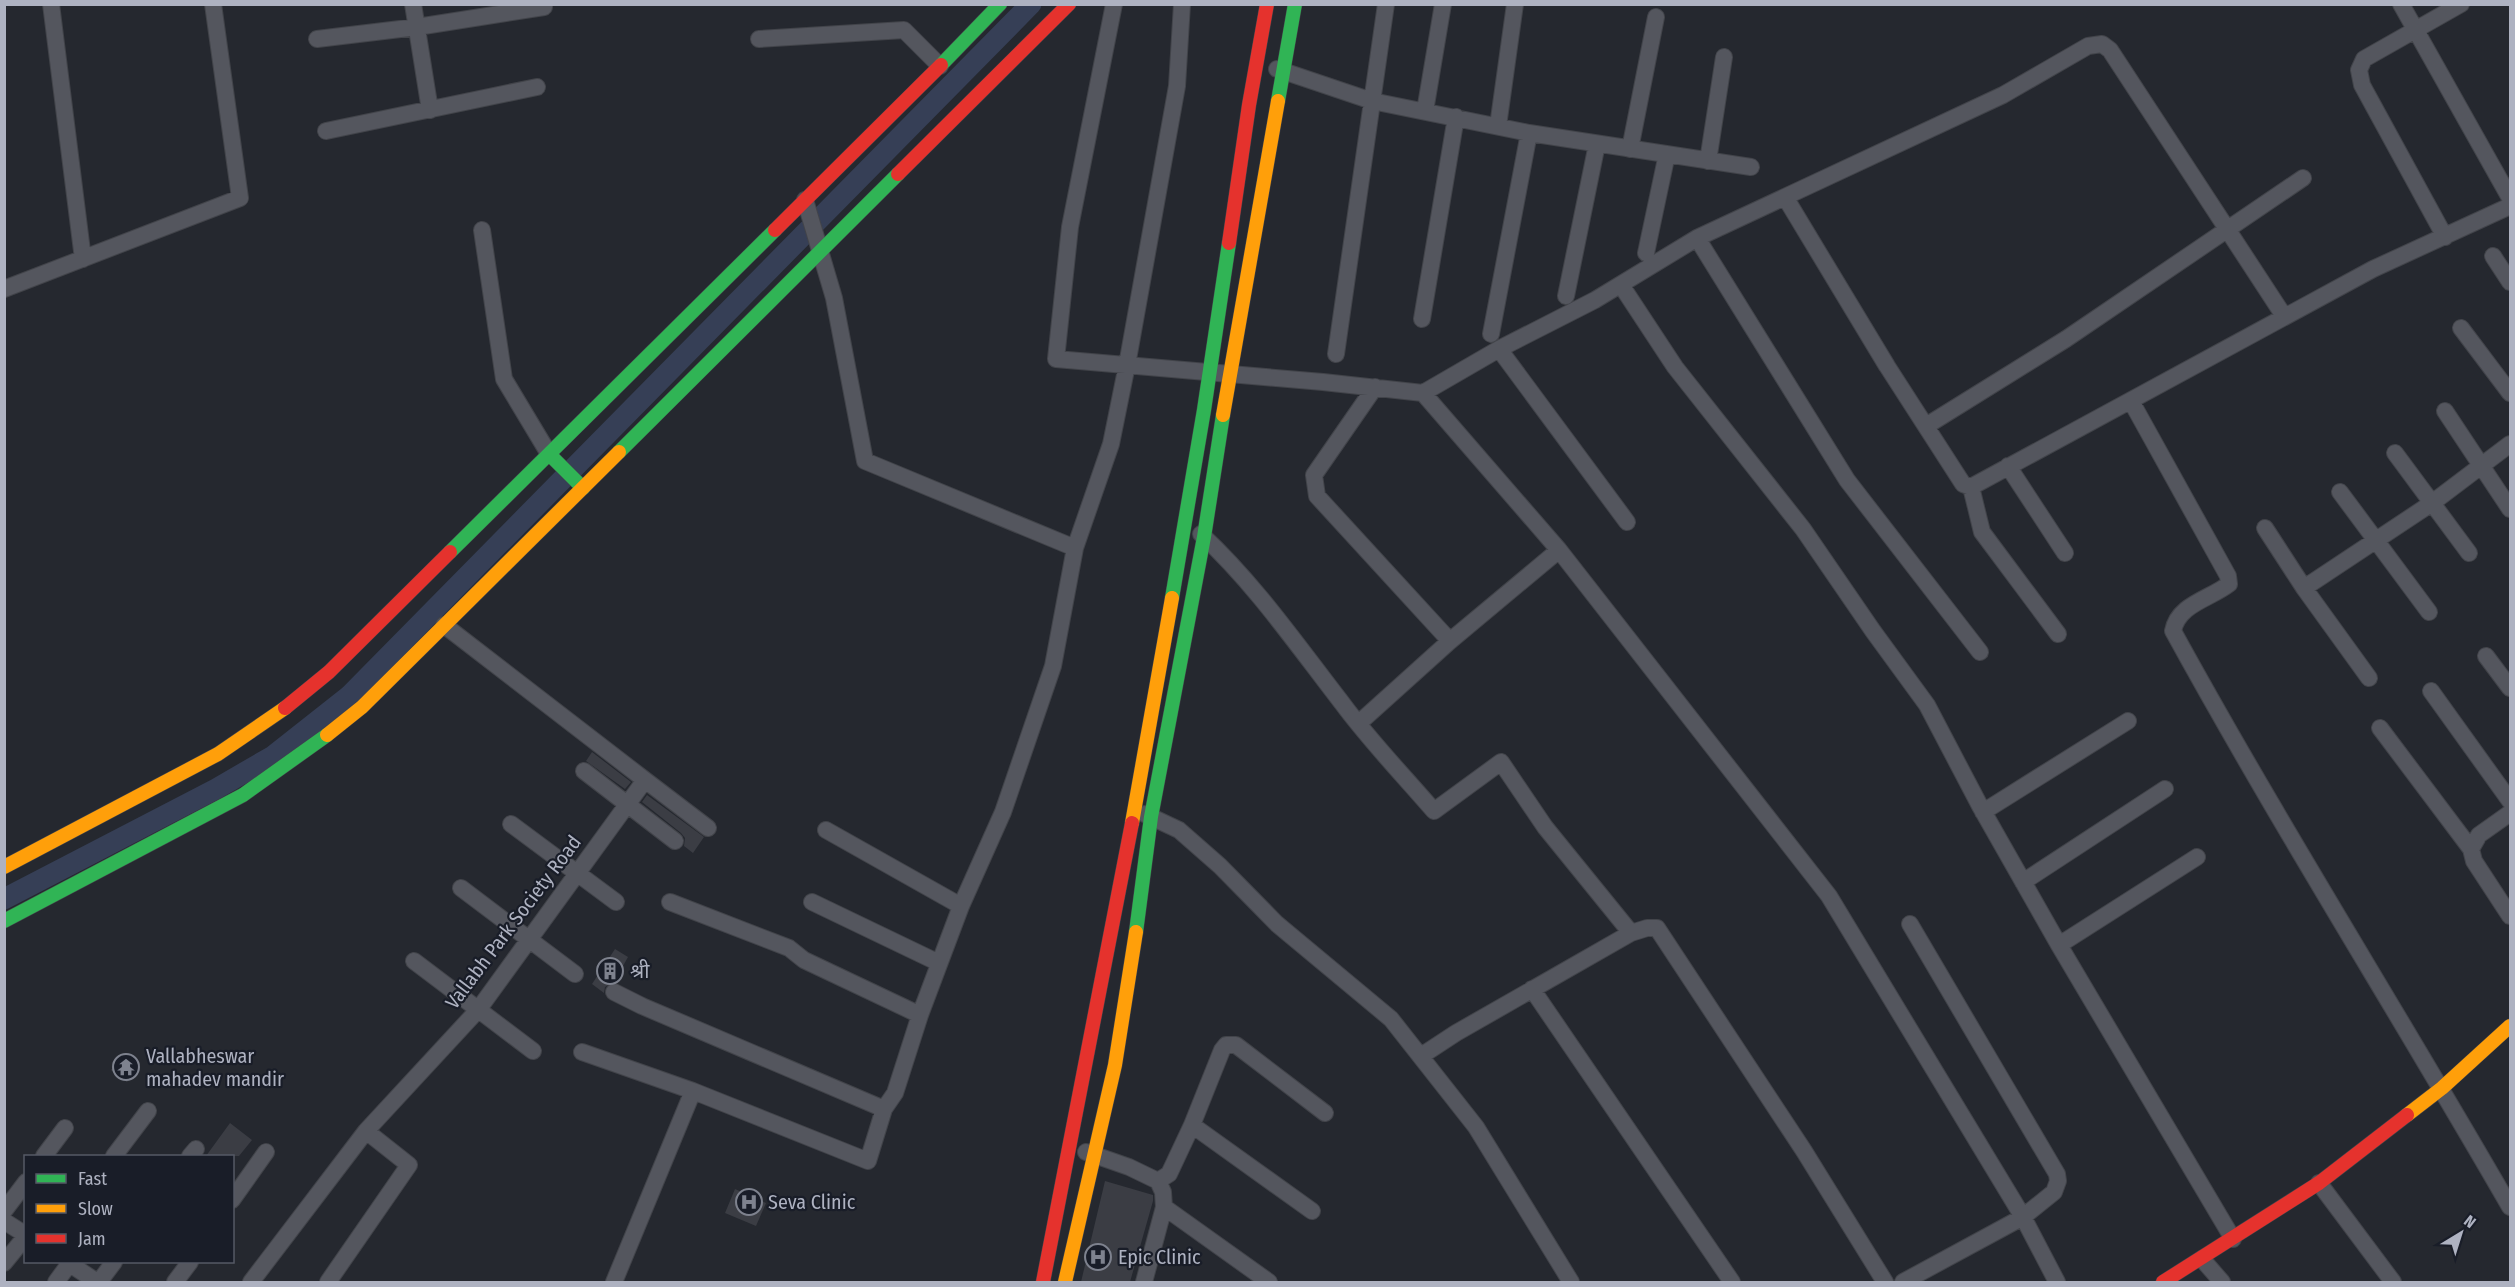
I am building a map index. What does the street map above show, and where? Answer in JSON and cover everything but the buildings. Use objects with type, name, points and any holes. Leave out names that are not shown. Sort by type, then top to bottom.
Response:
[{"type":"street","points":[[51,4],[83,259]]},
{"type":"street","points":[[4,289],[240,198],[213,4]]},
{"type":"street","points":[[413,4],[430,110]]},
{"type":"street","points":[[981,4],[982,22]]},
{"type":"street","points":[[4,867],[218,754],[279,713],[329,672],[1000,4]]},
{"type":"street","points":[[4,921],[243,795],[299,757],[362,707],[1069,4]]},
{"type":"street","points":[[1114,4],[1070,227],[1056,359],[1423,393],[1559,550],[1829,896],[2023,1218],[2056,1282]]},
{"type":"street","points":[[582,1052],[693,1091],[868,1161],[884,1109],[895,1093],[920,1015],[961,906],[1003,812],[1053,666],[1075,548],[1111,444],[1127,365],[1177,86],[1182,4]]},
{"type":"street","points":[[1043,1282],[1071,1147],[1186,520],[1256,62],[1267,4]]},
{"type":"street","points":[[1065,1282],[1095,1155],[1130,982],[1151,817],[1204,537],[1230,374],[1295,4]]},
{"type":"street","points":[[1336,354],[1386,4]]},
{"type":"street","points":[[1425,111],[1443,4]]},
{"type":"street","points":[[1498,126],[1515,4]]},
{"type":"street","points":[[2401,4],[2511,198]]},
{"type":"street","points":[[2445,237],[2362,85],[2359,70],[2364,59],[2416,32],[2461,4]]},
{"type":"street","points":[[317,39],[417,27],[544,7]]},
{"type":"street","points":[[1630,148],[1656,17]]},
{"type":"street","points":[[759,39],[904,30],[940,66]]},
{"type":"street","points":[[1423,393],[1495,342],[1596,300],[1697,238],[2004,95],[2088,46],[2102,44],[2110,50],[2284,316]]},
{"type":"street","points":[[1708,161],[1724,57]]},
{"type":"street","points":[[1256,62],[1372,100],[1529,133],[1751,167]]},
{"type":"street","points":[[326,131],[537,87]]},
{"type":"street","points":[[1422,319],[1456,117]]},
{"type":"street","points":[[1529,133],[1495,342],[1627,522]]},
{"type":"street","points":[[1566,296],[1598,144]]},
{"type":"street","points":[[1646,253],[1667,154]]},
{"type":"street","points":[[1926,426],[2066,339],[2303,178]]},
{"type":"street","points":[[1785,197],[1963,484],[1971,487]]},
{"type":"street","points":[[805,200],[834,298],[866,461],[1075,548]]},
{"type":"street","points":[[1971,487],[2373,269],[2511,206]]},
{"type":"street","points":[[482,230],[504,379],[550,454],[583,487]]},
{"type":"street","points":[[1697,238],[1847,480],[1980,652]]},
{"type":"street","points":[[2493,256],[2511,282]]},
{"type":"street","points":[[1621,285],[1675,367],[1803,529],[1873,632],[1927,705],[1983,813],[2234,1239]]},
{"type":"street","points":[[2461,328],[2511,393]]},
{"type":"street","points":[[1375,387],[1314,475],[1317,496],[1450,641]]},
{"type":"street","points":[[2132,400],[2228,576],[2229,584],[2181,613],[2174,622],[2172,631],[2286,831],[2442,1088],[2511,1207]]},
{"type":"street","points":[[2445,411],[2511,508]]},
{"type":"street","points":[[2304,588],[2376,542],[2511,444]]},
{"type":"street","points":[[2395,453],[2469,553]]},
{"type":"street","points":[[2008,466],[2064,553]]},
{"type":"street","points":[[1971,487],[1982,532],[2058,634]]},
{"type":"street","points":[[2340,492],[2429,612]]},
{"type":"street","points":[[1186,520],[1217,549],[1284,626],[1359,723],[1434,811],[1502,762],[1545,827],[1632,933]]},
{"type":"street","points":[[2265,528],[2304,588],[2369,678]]},
{"type":"street","points":[[1359,723],[1450,641],[1559,550]]},
{"type":"street","points":[[444,625],[708,828]]},
{"type":"street","points":[[2486,656],[2511,688]]},
{"type":"street","points":[[2432,691],[2511,801]]},
{"type":"street","points":[[1983,813],[2128,721]]},
{"type":"street","points":[[2380,728],[2470,849],[2474,861],[2511,916]]},
{"type":"street","points":[[584,771],[675,841]]},
{"type":"street","name":"Vallabh Park Society Road","points":[[251,1282],[366,1131],[478,1010],[645,780]]},
{"type":"street","points":[[2023,882],[2165,789]]},
{"type":"street","points":[[1133,808],[1179,830],[1212,859],[1277,924],[1391,1019],[1476,1127],[1571,1282]]},
{"type":"street","points":[[2470,849],[2479,835],[2511,813]]},
{"type":"street","points":[[511,824],[616,902]]},
{"type":"street","points":[[826,830],[961,906]]},
{"type":"street","points":[[2059,945],[2197,857]]},
{"type":"street","points":[[461,888],[575,974]]},
{"type":"street","points":[[670,902],[789,948],[804,960],[920,1015]]},
{"type":"street","points":[[812,902],[939,963]]},
{"type":"street","points":[[1903,1282],[2023,1218],[2054,1192],[2058,1180],[2057,1174],[1910,924]]},
{"type":"street","points":[[1421,1056],[1532,989],[1632,933],[1647,928],[1657,928],[1804,1150],[1885,1282]]},
{"type":"street","points":[[414,961],[533,1051]]},
{"type":"street","points":[[1532,989],[1732,1282]]},
{"type":"street","points":[[614,992],[884,1109]]},
{"type":"street","points":[[2163,1282],[2319,1184],[2442,1088],[2511,1026]]},
{"type":"street","points":[[1158,1181],[1169,1174],[1226,1045],[1236,1045],[1325,1113]]},
{"type":"street","points":[[614,1282],[693,1091]]},
{"type":"street","points":[[115,1155],[148,1111]]},
{"type":"street","points":[[1192,1125],[1312,1210]]},
{"type":"street","points":[[45,1155],[65,1128]]},
{"type":"street","points":[[328,1282],[409,1165],[366,1131]]},
{"type":"street","points":[[1071,1147],[1158,1181],[1163,1191],[1164,1207],[1144,1282]]},
{"type":"street","points":[[234,1197],[266,1152]]},
{"type":"street","points":[[2319,1184],[2393,1282]]},
{"type":"street","points":[[4,1211],[24,1185]]},
{"type":"street","points":[[1164,1207],[1269,1282]]},
{"type":"street","points":[[4,1221],[24,1234]]},
{"type":"street","points":[[4,1263],[24,1238]]},
{"type":"street","points":[[2202,1258],[2222,1282]]},
{"type":"street","points":[[56,1282],[67,1263]]},
{"type":"street","points":[[70,1263],[98,1282],[113,1263]]},
{"type":"street","points":[[175,1282],[189,1263]]},
{"type":"waterway","points":[[4,899],[216,789],[273,756],[349,696],[1031,4]]},
{"type":"traffic: fast","points":[[941,65],[1000,4]]},
{"type":"traffic: fast","points":[[1278,101],[1295,4]]},
{"type":"traffic: fast","points":[[619,452],[898,174]]},
{"type":"traffic: fast","points":[[450,552],[775,230]]},
{"type":"traffic: fast","points":[[1172,598],[1229,243]]},
{"type":"traffic: fast","points":[[1136,932],[1151,817],[1204,537],[1223,415]]},
{"type":"traffic: fast","points":[[549,454],[583,488]]},
{"type":"traffic: fast","points":[[4,921],[243,795],[327,735]]},
{"type":"traffic: slow","points":[[1223,415],[1278,101]]},
{"type":"traffic: slow","points":[[327,735],[362,707],[619,452]]},
{"type":"traffic: slow","points":[[1132,823],[1172,598]]},
{"type":"traffic: slow","points":[[4,867],[218,754],[285,708]]},
{"type":"traffic: slow","points":[[1065,1282],[1115,1065],[1136,932]]},
{"type":"traffic: slow","points":[[2407,1115],[2442,1088],[2510,1026]]},
{"type":"traffic: jam","points":[[898,174],[1069,4]]},
{"type":"traffic: jam","points":[[1229,243],[1249,105],[1267,4]]},
{"type":"traffic: jam","points":[[775,230],[941,65]]},
{"type":"traffic: jam","points":[[285,708],[329,672],[450,552]]},
{"type":"traffic: jam","points":[[1043,1282],[1132,823]]},
{"type":"traffic: jam","points":[[2163,1282],[2319,1183],[2407,1115]]},
{"type":"place","name":"श्री","points":[[610,971]]},
{"type":"place","name":"Vallabheswar mahadev mandir","points":[[126,1067]]},
{"type":"place","name":"Seva Clinic","points":[[749,1202]]},
{"type":"place","name":"Epic Clinic","points":[[1098,1257]]}]
